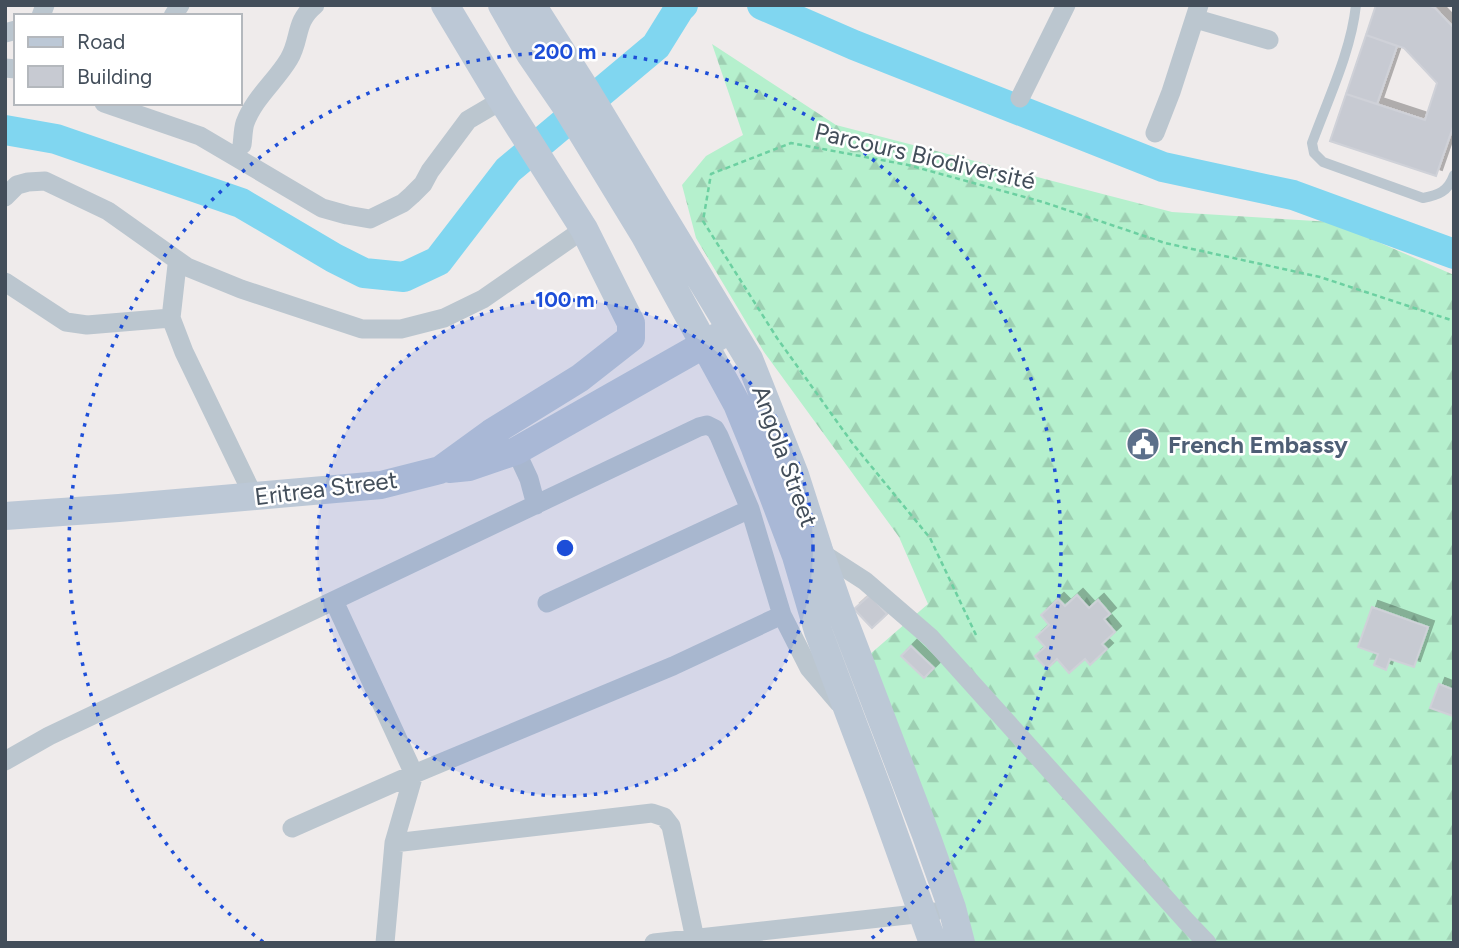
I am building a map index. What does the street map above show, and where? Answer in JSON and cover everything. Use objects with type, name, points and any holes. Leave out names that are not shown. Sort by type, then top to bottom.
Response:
[{"type":"main road","points":[[445,5],[584,229]]},
{"type":"main road","points":[[502,5],[645,236],[737,404],[755,448],[807,553],[818,631],[933,943]]},
{"type":"main road","name":"Angola Street","points":[[532,5],[749,359],[795,475],[807,553],[840,611],[926,835],[952,908],[961,943]]},
{"type":"main road","name":"Eritrea Street","points":[[5,516],[381,485],[440,470],[491,433],[580,378],[631,338],[631,323],[584,229]]},
{"type":"main road","points":[[440,470],[469,467],[516,451],[730,331]]},
{"type":"street","points":[[242,145],[244,124],[256,100],[279,75],[291,56],[305,13],[315,5]]},
{"type":"street","points":[[1020,97],[1066,5]]},
{"type":"street","points":[[1155,133],[1198,12],[1269,40]]},
{"type":"street","points":[[110,105],[201,136],[322,208],[370,219],[403,203],[412,195],[468,120],[502,100]]},
{"type":"street","points":[[5,197],[17,185],[28,181],[45,181],[108,211],[187,267],[240,289],[362,328],[401,329],[444,318],[483,299],[584,229]]},
{"type":"street","points":[[177,265],[171,318],[184,352],[254,497]]},
{"type":"street","points":[[5,282],[66,322],[87,324],[171,318]]},
{"type":"street","points":[[5,761],[49,736],[707,425],[715,429],[719,436],[750,509],[782,615],[809,668],[849,716]]},
{"type":"street","points":[[516,451],[536,505]]},
{"type":"street","points":[[547,603],[750,509]]},
{"type":"street","points":[[807,553],[865,581],[931,638],[1207,943]]},
{"type":"street","points":[[334,601],[414,774],[394,843],[385,943]]},
{"type":"street","points":[[292,828],[673,666],[782,615]]},
{"type":"street","points":[[394,843],[652,813],[664,817],[671,826],[695,939]]},
{"type":"street","points":[[654,943],[780,936],[952,908]]},
{"type":"lane","points":[[1356,5],[1354,24],[1345,53],[1312,143],[1314,153],[1323,162],[1423,198],[1440,194],[1454,176]]},
{"type":"path","name":"Parcours Biodiversité","points":[[976,635],[930,538],[845,434],[777,338],[703,221],[711,174],[791,143],[908,165],[1043,202],[1166,243],[1320,277],[1454,321]]},
{"type":"green space","name":"French Embassy","points":[[712,44],[836,125],[1172,212],[1332,222],[1454,275],[1454,943],[973,943],[869,655],[928,604],[899,537],[764,352],[696,238],[682,185],[706,156],[743,135]]},
{"type":"building","points":[[1376,5],[1428,5],[1435,8],[1454,28],[1454,124],[1436,176],[1330,141],[1346,94],[1425,120],[1437,83],[1404,48],[1366,35]]},
{"type":"building","points":[[1366,35],[1397,46],[1377,104],[1346,94]]},
{"type":"building","points":[[870,595],[887,614],[872,628],[854,609]]},
{"type":"building","points":[[1077,595],[1089,608],[1098,600],[1110,614],[1104,619],[1115,632],[1102,644],[1107,649],[1090,665],[1085,659],[1069,673],[1057,659],[1047,669],[1035,656],[1045,647],[1036,637],[1049,625],[1041,615],[1058,599],[1065,606]]},
{"type":"building","points":[[1372,607],[1428,627],[1414,667],[1390,659],[1386,670],[1374,665],[1378,654],[1358,647]]},
{"type":"building","points":[[911,646],[934,668],[924,678],[901,656]]},
{"type":"building","points":[[1439,684],[1454,690],[1453,716],[1430,708]]},
{"type":"waterway","points":[[5,130],[56,139],[241,203],[364,273],[404,277],[438,261],[508,170],[656,46],[683,5]]},
{"type":"waterway","points":[[762,5],[854,45],[1163,167],[1293,195],[1454,254]]},
{"type":"place","name":"French Embassy","points":[[1143,444]]}]
